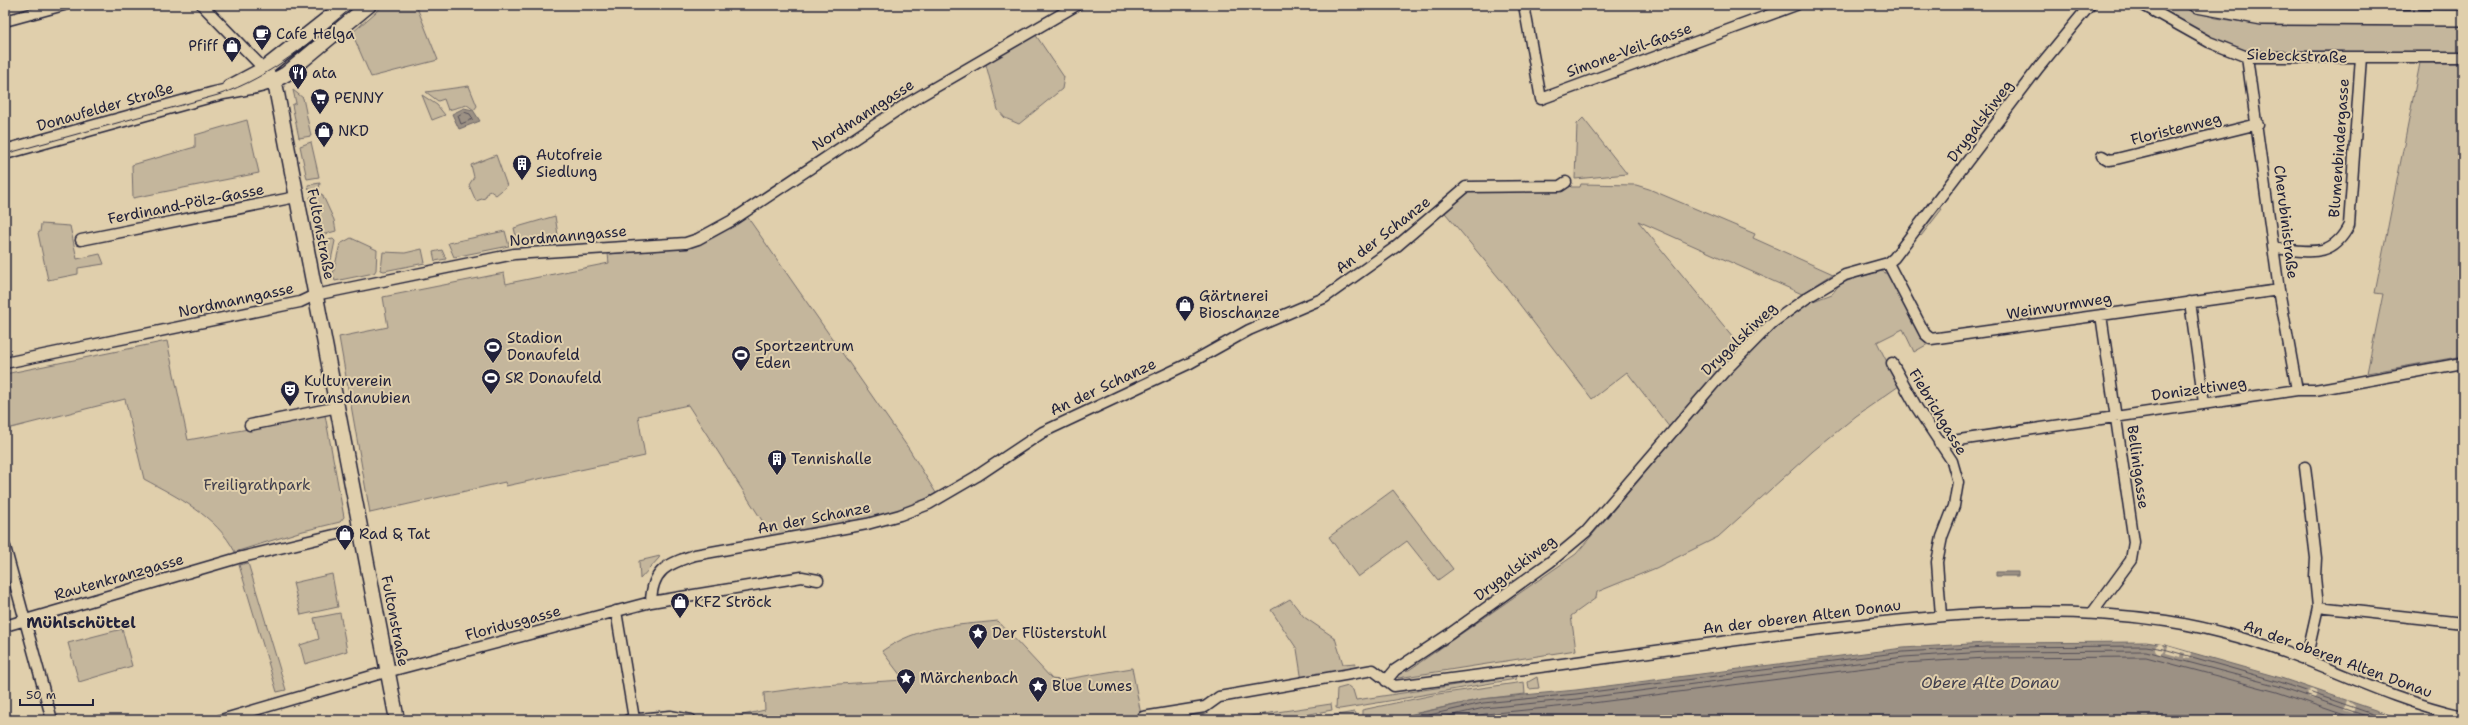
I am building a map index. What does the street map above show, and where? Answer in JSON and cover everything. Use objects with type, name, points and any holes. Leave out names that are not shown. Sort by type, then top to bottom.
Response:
[{"type":"main road","points":[[2197,5],[2262,17],[2463,18]]},
{"type":"main road","points":[[2225,5],[2262,10],[2463,12]]},
{"type":"street","points":[[5,21],[64,5]]},
{"type":"street","points":[[202,5],[264,69]]},
{"type":"street","name":"Donaufelder Straße","points":[[215,94],[264,69],[345,5]]},
{"type":"street","name":"Donaufelder Straße","points":[[5,152],[215,94],[260,87],[273,82],[292,69],[369,5]]},
{"type":"street","name":"Nordmanngasse","points":[[5,363],[300,302],[315,295],[514,254],[686,243],[698,239],[731,221],[908,103],[1077,5]]},
{"type":"street","name":"Simone-Veil-Gasse","points":[[1524,5],[1541,99],[1796,5]]},
{"type":"street","name":"Drygalskiweg","points":[[1386,680],[1395,670],[1458,628],[1550,562],[1586,532],[1733,362],[1772,323],[1808,297],[1845,275],[1888,263],[1918,228],[2038,68],[2090,5]]},
{"type":"street","name":"Siebeckstraße","points":[[2143,5],[2209,42],[2248,57],[2463,57]]},
{"type":"street","name":"Cherubinistraße","points":[[2248,57],[2279,290],[2297,390]]},
{"type":"street","name":"Blumenbindergasse","points":[[2274,248],[2320,252],[2333,247],[2343,238],[2350,225],[2361,57]]},
{"type":"street","name":"Fultonstraße","points":[[264,69],[276,88],[315,295],[338,407],[359,529],[397,720]]},
{"type":"street","name":"Floristenweg","points":[[2102,156],[2109,160],[2116,159],[2258,124]]},
{"type":"street","name":"An der Schanze","points":[[651,602],[651,588],[657,574],[672,562],[695,556],[867,524],[900,515],[929,504],[977,476],[1043,432],[1190,363],[1249,330],[1324,298],[1397,246],[1466,187],[1560,186],[1566,182]]},
{"type":"street","name":"Ferdinand-Pölz-Gasse","points":[[81,240],[296,197]]},
{"type":"street","name":"Weinwurmweg","points":[[1888,263],[1925,334],[1931,339],[2279,290]]},
{"type":"street","points":[[2190,302],[2204,403]]},
{"type":"street","name":"Bellinigasse","points":[[2093,612],[2131,560],[2134,542],[2101,315]]},
{"type":"street","name":"Fiebrichgasse","points":[[1892,363],[1939,443],[1952,462],[1958,482],[1954,506],[1942,537],[1937,562],[1940,616]]},
{"type":"street","name":"Donizettiweg","points":[[1939,443],[2204,403],[2297,390],[2315,390],[2463,363]]},
{"type":"street","points":[[250,425],[338,407]]},
{"type":"street","points":[[2305,467],[2316,558],[2315,577],[2318,607],[2306,660]]},
{"type":"street","name":"Rautenkranzgasse","points":[[5,626],[242,557],[359,529]]},
{"type":"street","points":[[5,547],[52,720]]},
{"type":"street","name":"Floridusgasse","points":[[221,720],[616,610],[651,602],[802,577],[818,580]]},
{"type":"street","points":[[2318,607],[2463,623]]},
{"type":"street","points":[[616,610],[631,719],[670,716],[691,720]]},
{"type":"street","name":"An der oberen Alten Donau","points":[[1143,717],[1205,707],[1219,697],[1373,670],[1394,686],[1681,647],[1940,616],[2093,612],[2168,621],[2205,629],[2306,660],[2399,698],[2463,716]]},
{"type":"green space","points":[[384,5],[416,5],[438,60],[371,77],[352,33]]},
{"type":"green space","points":[[2150,5],[2174,5],[2216,18],[2250,23],[2463,25],[2463,53],[2248,51],[2211,39]]},
{"type":"green space","points":[[2238,5],[2463,5],[2463,9],[2261,7]]},
{"type":"green space","points":[[1033,31],[1064,77],[1062,89],[1019,124],[1005,118],[998,110],[985,61]]},
{"type":"green space","points":[[2420,63],[2463,63],[2463,356],[2367,373],[2383,294],[2375,293]]},
{"type":"green space","points":[[469,86],[477,106],[474,110],[467,105],[448,110],[444,99],[438,101],[426,92]]},
{"type":"green space","points":[[293,90],[303,98],[311,136],[299,138],[292,105],[296,103]]},
{"type":"green space","points":[[422,95],[437,105],[445,115],[432,120]]},
{"type":"green space","points":[[1583,118],[1627,174],[1575,179],[1577,124]]},
{"type":"green space","points":[[247,120],[259,173],[133,198],[132,165],[195,147],[195,135]]},
{"type":"green space","points":[[311,142],[319,177],[307,179],[300,146]]},
{"type":"green space","points":[[496,155],[507,186],[496,195],[489,190],[485,198],[476,201],[469,185],[474,177],[471,165]]},
{"type":"green space","points":[[1566,182],[1571,187],[1580,187],[1581,184],[1636,185],[1649,189],[1755,234],[1753,238],[1833,274],[1802,294],[1638,221],[1742,348],[1670,428],[1627,372],[1592,399],[1504,284],[1441,208],[1466,187]]},
{"type":"green space","points":[[320,183],[319,189],[309,190],[308,185]]},
{"type":"green space","points":[[322,194],[334,220],[336,231],[318,236],[310,197]]},
{"type":"green space","points":[[1938,208],[1942,209],[1921,236],[1918,233]]},
{"type":"green space","points":[[746,215],[909,449],[936,493],[905,509],[881,518],[858,521],[849,520],[844,524],[772,536],[688,405],[638,416],[645,456],[506,486],[505,482],[370,513],[339,337],[388,327],[383,297],[504,273],[506,284],[609,263],[608,254],[688,247],[719,234]]},
{"type":"green space","points":[[555,216],[559,241],[518,244],[514,228]]},
{"type":"green space","points":[[41,224],[70,226],[77,259],[100,254],[104,264],[78,268],[78,274],[48,280],[38,233],[40,232]]},
{"type":"green space","points":[[505,231],[509,246],[454,257],[448,243]]},
{"type":"green space","points":[[351,238],[377,250],[376,270],[374,273],[335,281],[333,274],[340,244]]},
{"type":"green space","points":[[333,239],[335,241],[329,270],[326,271],[319,242]]},
{"type":"green space","points":[[422,249],[425,263],[384,271],[381,270],[383,252],[405,253]]},
{"type":"green space","points":[[442,250],[446,259],[435,261],[433,252]]},
{"type":"green space","points":[[1882,271],[1889,275],[1928,344],[1914,352],[1903,329],[1877,342],[1899,386],[1856,416],[1813,451],[1718,537],[1656,568],[1597,592],[1596,598],[1571,616],[1576,650],[1398,678],[1397,675],[1401,671],[1409,670],[1576,554],[1728,376],[1764,337],[1783,320],[1808,303],[1832,294],[1839,285],[1852,279]]},
{"type":"green space","name":"Freiligrathpark","points":[[167,341],[188,440],[325,415],[344,517],[340,522],[299,532],[235,552],[218,528],[207,518],[183,501],[144,479],[125,399],[11,428],[5,406],[5,374]]},
{"type":"green space","points":[[1393,490],[1453,569],[1438,580],[1407,541],[1358,577],[1329,537]]},
{"type":"green space","points":[[660,556],[659,558],[640,579],[639,561]]},
{"type":"green space","points":[[248,563],[286,690],[277,692],[239,565]]},
{"type":"green space","points":[[332,574],[338,607],[301,615],[293,583]]},
{"type":"green space","points":[[1290,599],[1304,617],[1335,638],[1343,664],[1356,663],[1354,672],[1326,674],[1317,673],[1302,681],[1297,649],[1271,610]]},
{"type":"green space","points":[[340,613],[347,651],[305,664],[300,645],[319,639],[314,618]]},
{"type":"green space","points":[[998,621],[1052,679],[1061,680],[1132,668],[1142,720],[721,720],[765,710],[764,693],[823,685],[904,680],[882,651],[896,642],[924,631],[937,628]]},
{"type":"green space","points":[[122,629],[132,666],[79,682],[68,643]]},
{"type":"green space","points":[[1516,676],[1516,679],[1340,709],[1336,708],[1337,689],[1348,686],[1353,690],[1356,700]]},
{"type":"green space","points":[[1537,677],[1539,688],[1529,689],[1528,682]]},
{"type":"green space","points":[[1524,682],[1525,694],[1482,699],[1385,720],[1378,720],[1377,717],[1362,720],[1362,710],[1438,694]]},
{"type":"green space","points":[[1331,704],[1332,710],[1277,720],[1223,720]]},
{"type":"green space","points":[[1355,712],[1359,720],[1306,720]]},
{"type":"water","points":[[464,108],[473,110],[480,121],[459,129],[452,114]]},
{"type":"water","points":[[1996,572],[2018,572],[2018,576],[1996,576]]},
{"type":"water","name":"Obere Alte Donau","points":[[2146,642],[2165,645],[2281,678],[2393,716],[2399,720],[1388,720],[1482,699],[1576,690],[1903,648],[1986,643]]},
{"type":"pier","points":[[2160,644],[2165,649],[2160,654],[2155,649]]},
{"type":"pier","points":[[2168,646],[2191,653],[2189,659],[2184,658],[2185,653],[2181,652],[2180,657],[2166,653]]},
{"type":"pier","points":[[2312,689],[2317,694],[2312,699],[2307,694]]},
{"type":"pier","points":[[2347,700],[2355,706],[2353,713],[2344,710]]},
{"type":"tram line","points":[[5,154],[218,95],[238,87],[274,68],[307,44],[355,5]]},
{"type":"place","name":"Cafe Helga","points":[[262,51]]},
{"type":"place","name":"Pfiff","points":[[232,63]]},
{"type":"place","name":"ata","points":[[298,90]]},
{"type":"place","name":"PENNY","points":[[320,115]]},
{"type":"place","name":"NKD","points":[[324,148]]},
{"type":"place","name":"Autofreie Siedlung","points":[[522,181]]},
{"type":"place","name":"Gärtnerei Bioschanze","points":[[1185,322]]},
{"type":"place","name":"Stadion Donaufeld","points":[[493,364]]},
{"type":"place","name":"Sportzentrum Eden","points":[[741,372]]},
{"type":"place","name":"SR Donaufeld","points":[[491,395]]},
{"type":"place","name":"Kulturverein Transdanubien","points":[[290,407]]},
{"type":"place","name":"Tennishalle","points":[[777,476]]},
{"type":"place","name":"Rad & Tat","points":[[345,551]]},
{"type":"place","name":"KFZ Ströck","points":[[680,619]]},
{"type":"place","name":"Der Flüsterstuhl","points":[[978,650]]},
{"type":"place","name":"Märchenbach","points":[[906,695]]},
{"type":"place","name":"Blue Lumes","points":[[1038,703]]},
{"type":"district","name":"Mühlschüttel","points":[[81,622]]}]
